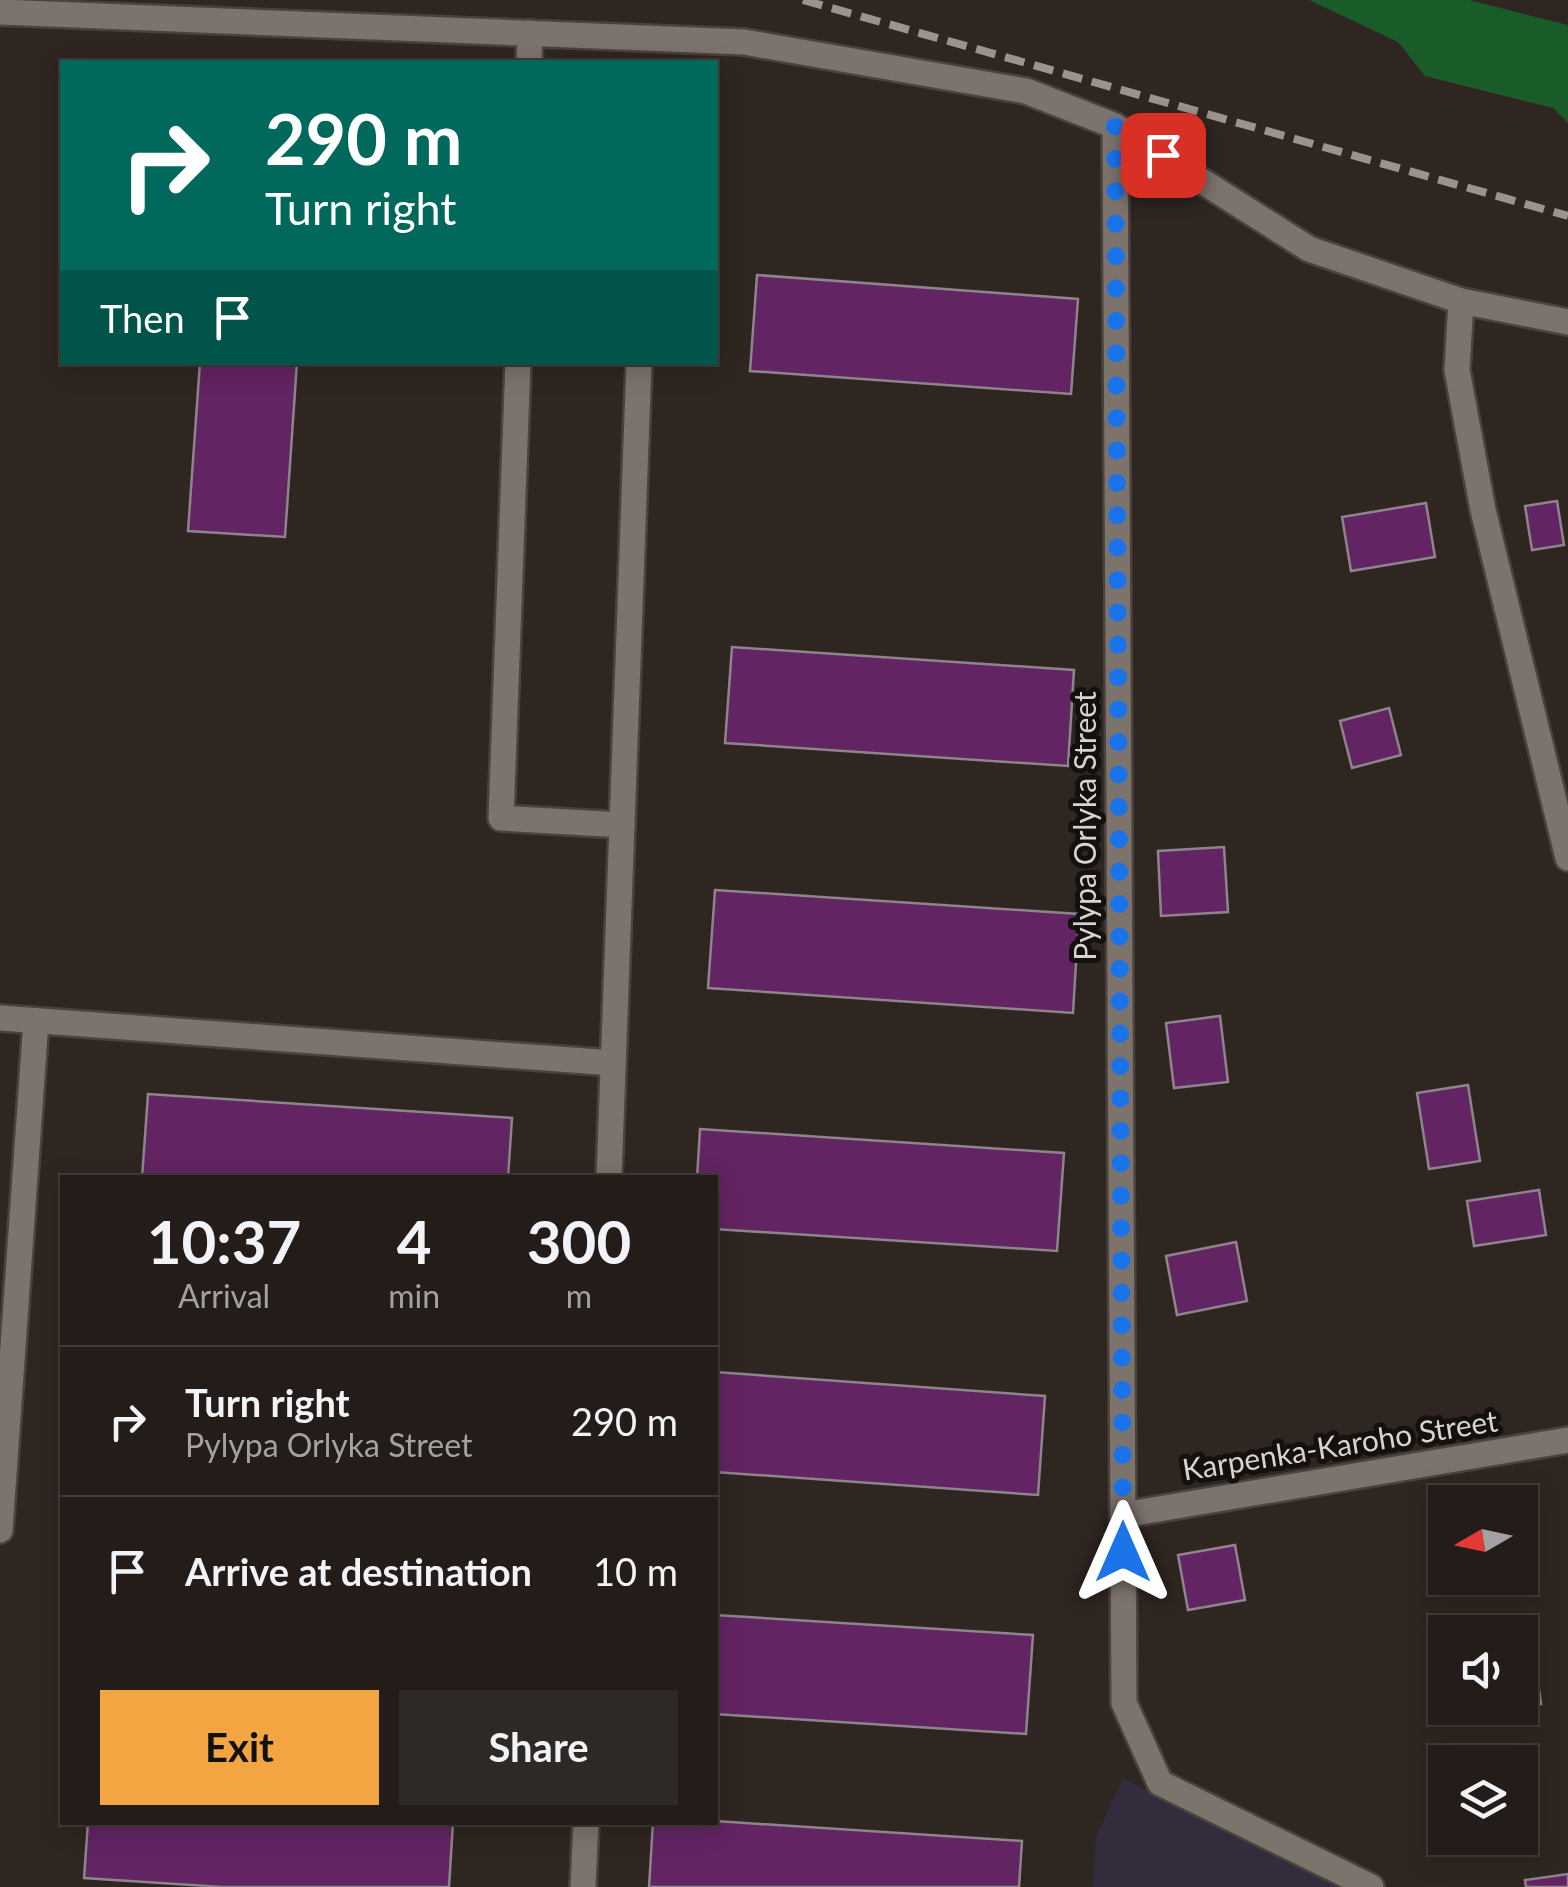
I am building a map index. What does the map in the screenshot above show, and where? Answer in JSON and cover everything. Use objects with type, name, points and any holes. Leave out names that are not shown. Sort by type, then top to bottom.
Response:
[{"type":"street","points":[[0,12],[744,42],[1026,91],[1115,126],[1309,249],[1461,301],[1568,322]]},
{"type":"street","points":[[528,60],[530,34]]},
{"type":"street","name":"Pylypa Orlyka Street","points":[[1115,126],[1124,1704],[1160,1783],[1370,1887]]},
{"type":"street","points":[[1461,301],[1457,370],[1482,510],[1568,858]]},
{"type":"street","points":[[518,365],[500,818],[622,825]]},
{"type":"street","points":[[609,1175],[639,365]]},
{"type":"street","points":[[0,1018],[613,1064]]},
{"type":"street","points":[[0,1530],[36,1021]]},
{"type":"street","name":"Karpenka-Karoho Street","points":[[1123,1515],[1568,1440]]},
{"type":"street","points":[[583,1887],[586,1825]]},
{"type":"shaded area","points":[[1123,1778],[1346,1887],[1093,1887],[1096,1837]]},
{"type":"green space","points":[[1309,0],[1469,0],[1568,25],[1568,123],[1553,108],[1425,76],[1398,42]]},
{"type":"building","points":[[757,275],[1078,299],[1071,394],[750,371]]},
{"type":"building","points":[[200,365],[297,365],[285,537],[188,531]]},
{"type":"building","points":[[1557,501],[1564,545],[1532,550],[1525,506]]},
{"type":"building","points":[[1426,503],[1435,557],[1351,571],[1342,517]]},
{"type":"building","points":[[732,647],[1074,670],[1068,766],[725,743]]},
{"type":"building","points":[[1389,708],[1401,755],[1352,768],[1340,721]]},
{"type":"building","points":[[1224,847],[1228,912],[1161,916],[1158,851]]},
{"type":"building","points":[[715,890],[1079,914],[1073,1013],[708,988]]},
{"type":"building","points":[[1220,1016],[1228,1082],[1174,1088],[1166,1023]]},
{"type":"building","points":[[1468,1085],[1480,1161],[1429,1169],[1417,1093]]},
{"type":"building","points":[[148,1094],[512,1118],[508,1175],[142,1175]]},
{"type":"building","points":[[700,1129],[1064,1153],[1057,1251],[718,1229],[718,1175],[697,1175]]},
{"type":"building","points":[[1539,1190],[1546,1235],[1474,1246],[1467,1201]]},
{"type":"building","points":[[1236,1242],[1247,1301],[1177,1315],[1166,1256]]},
{"type":"building","points":[[718,1372],[1045,1396],[1038,1495],[718,1472]]},
{"type":"building","points":[[1235,1545],[1245,1600],[1188,1610],[1178,1555]]},
{"type":"building","points":[[718,1615],[1033,1635],[1026,1734],[718,1714]]},
{"type":"building","points":[[718,1821],[1022,1841],[1019,1887],[649,1887],[653,1825],[718,1825]]},
{"type":"building","points":[[88,1825],[453,1825],[449,1887],[222,1887],[84,1878]]},
{"type":"building","points":[[1568,1874],[1568,1887],[1526,1887],[1525,1880]]},
{"type":"railway","points":[[803,0],[1568,216]]},
{"type":"route","points":[[1123,1552],[1115,126],[1163,155]]}]
